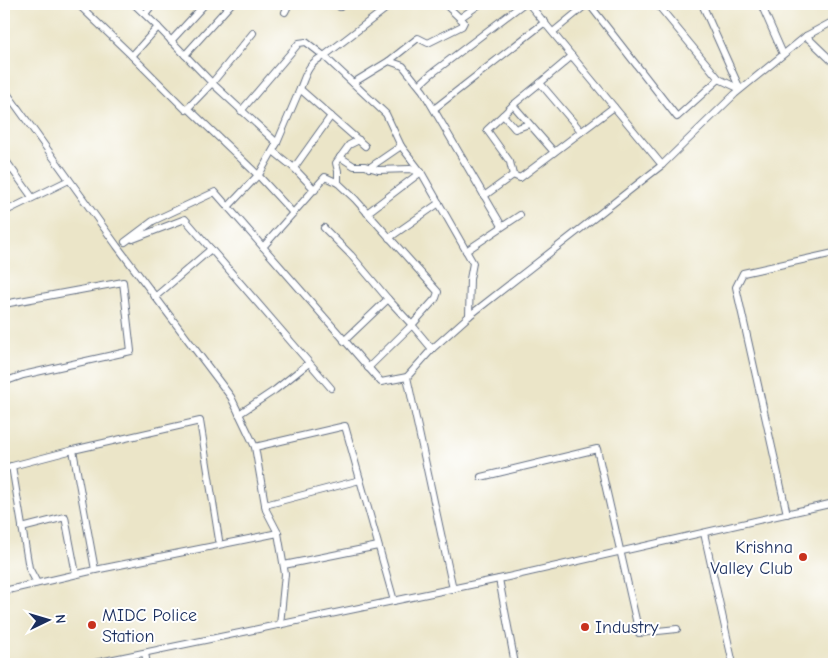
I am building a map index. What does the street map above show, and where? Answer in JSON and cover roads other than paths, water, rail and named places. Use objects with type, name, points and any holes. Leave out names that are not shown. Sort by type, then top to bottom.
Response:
[{"type":"street","points":[[78,4],[186,110],[188,108],[258,175],[293,212]]},
{"type":"street","points":[[134,4],[212,83],[277,143]]},
{"type":"street","points":[[145,14],[154,4]]},
{"type":"street","points":[[171,41],[205,4]]},
{"type":"street","points":[[185,55],[231,4]]},
{"type":"street","points":[[285,12],[289,4]]},
{"type":"street","points":[[228,207],[258,175],[273,151],[308,67],[384,10],[380,4]]},
{"type":"street","points":[[353,83],[389,61],[418,38],[428,43],[462,26],[464,22],[445,4]]},
{"type":"street","points":[[460,18],[480,4]]},
{"type":"street","points":[[419,86],[431,74],[524,4]]},
{"type":"street","points":[[529,4],[662,165]]},
{"type":"street","points":[[553,32],[588,4],[677,117],[719,79]]},
{"type":"street","points":[[657,4],[719,79],[740,89]]},
{"type":"street","points":[[702,4],[740,89]]},
{"type":"street","points":[[761,4],[783,54]]},
{"type":"street","points":[[125,242],[153,220],[216,192],[381,382],[406,377],[432,349],[469,316],[662,165],[740,89],[806,36],[834,21]]},
{"type":"street","points":[[434,109],[545,22]]},
{"type":"street","points":[[132,56],[158,27]]},
{"type":"street","points":[[188,108],[212,83],[253,33]]},
{"type":"street","points":[[806,36],[834,64]]},
{"type":"street","points":[[241,111],[299,43],[306,42],[324,56],[386,114],[401,146],[421,172],[466,250],[473,263],[470,279],[469,316]]},
{"type":"street","points":[[572,56],[513,105],[487,130],[510,162],[513,174],[520,178],[614,107]]},
{"type":"street","points":[[389,61],[403,66],[419,86],[502,226]]},
{"type":"street","points":[[540,83],[582,131]]},
{"type":"street","points":[[4,89],[117,246],[231,397],[255,447],[266,510],[278,533],[286,574],[280,625]]},
{"type":"street","points":[[300,89],[365,146]]},
{"type":"street","points":[[513,105],[554,152]]},
{"type":"street","points":[[503,115],[515,129],[529,124]]},
{"type":"street","points":[[294,168],[331,116]]},
{"type":"street","points":[[338,183],[336,163],[349,145],[359,140]]},
{"type":"street","points":[[369,168],[401,146]]},
{"type":"street","points":[[273,151],[294,168],[315,190]]},
{"type":"street","points":[[340,157],[354,166],[378,170],[410,169],[421,172]]},
{"type":"street","points":[[4,158],[32,197]]},
{"type":"street","points":[[367,213],[421,172]]},
{"type":"street","points":[[484,196],[513,174]]},
{"type":"street","points":[[263,247],[325,177],[338,183],[355,199],[438,292],[436,298],[412,325],[368,368]]},
{"type":"street","points":[[4,212],[69,180]]},
{"type":"street","points":[[390,238],[439,204]]},
{"type":"street","points":[[466,250],[520,215]]},
{"type":"street","points":[[117,246],[185,219],[330,388]]},
{"type":"street","points":[[324,228],[351,255],[432,349]]},
{"type":"street","points":[[155,297],[211,249]]},
{"type":"street","points":[[787,514],[736,287],[743,273],[834,253]]},
{"type":"street","points":[[4,304],[123,282],[130,351],[23,375],[4,382]]},
{"type":"street","points":[[344,341],[388,299]]},
{"type":"street","points":[[239,414],[275,390],[309,363]]},
{"type":"street","points":[[406,377],[453,589]]},
{"type":"street","points":[[4,468],[72,450],[200,421],[219,540]]},
{"type":"street","points":[[255,447],[345,426],[394,601]]},
{"type":"street","points":[[481,477],[597,449],[639,633],[677,629]]},
{"type":"street","points":[[72,450],[95,570]]},
{"type":"street","points":[[12,466],[29,568],[37,583]]},
{"type":"street","points":[[265,505],[360,480]]},
{"type":"street","points":[[90,664],[453,589],[834,503]]},
{"type":"street","points":[[22,528],[65,517],[76,574]]},
{"type":"street","points":[[4,590],[278,533]]},
{"type":"street","points":[[704,533],[733,664]]},
{"type":"street","points":[[284,564],[378,546]]},
{"type":"street","points":[[499,579],[515,664]]},
{"type":"street","points":[[145,653],[147,664]]},
{"type":"place","name":"Krishna Valley Club","points":[[803,557]]},
{"type":"place","name":"MIDC Police Station","points":[[92,625]]},
{"type":"place","name":"Industry","points":[[585,627]]}]
